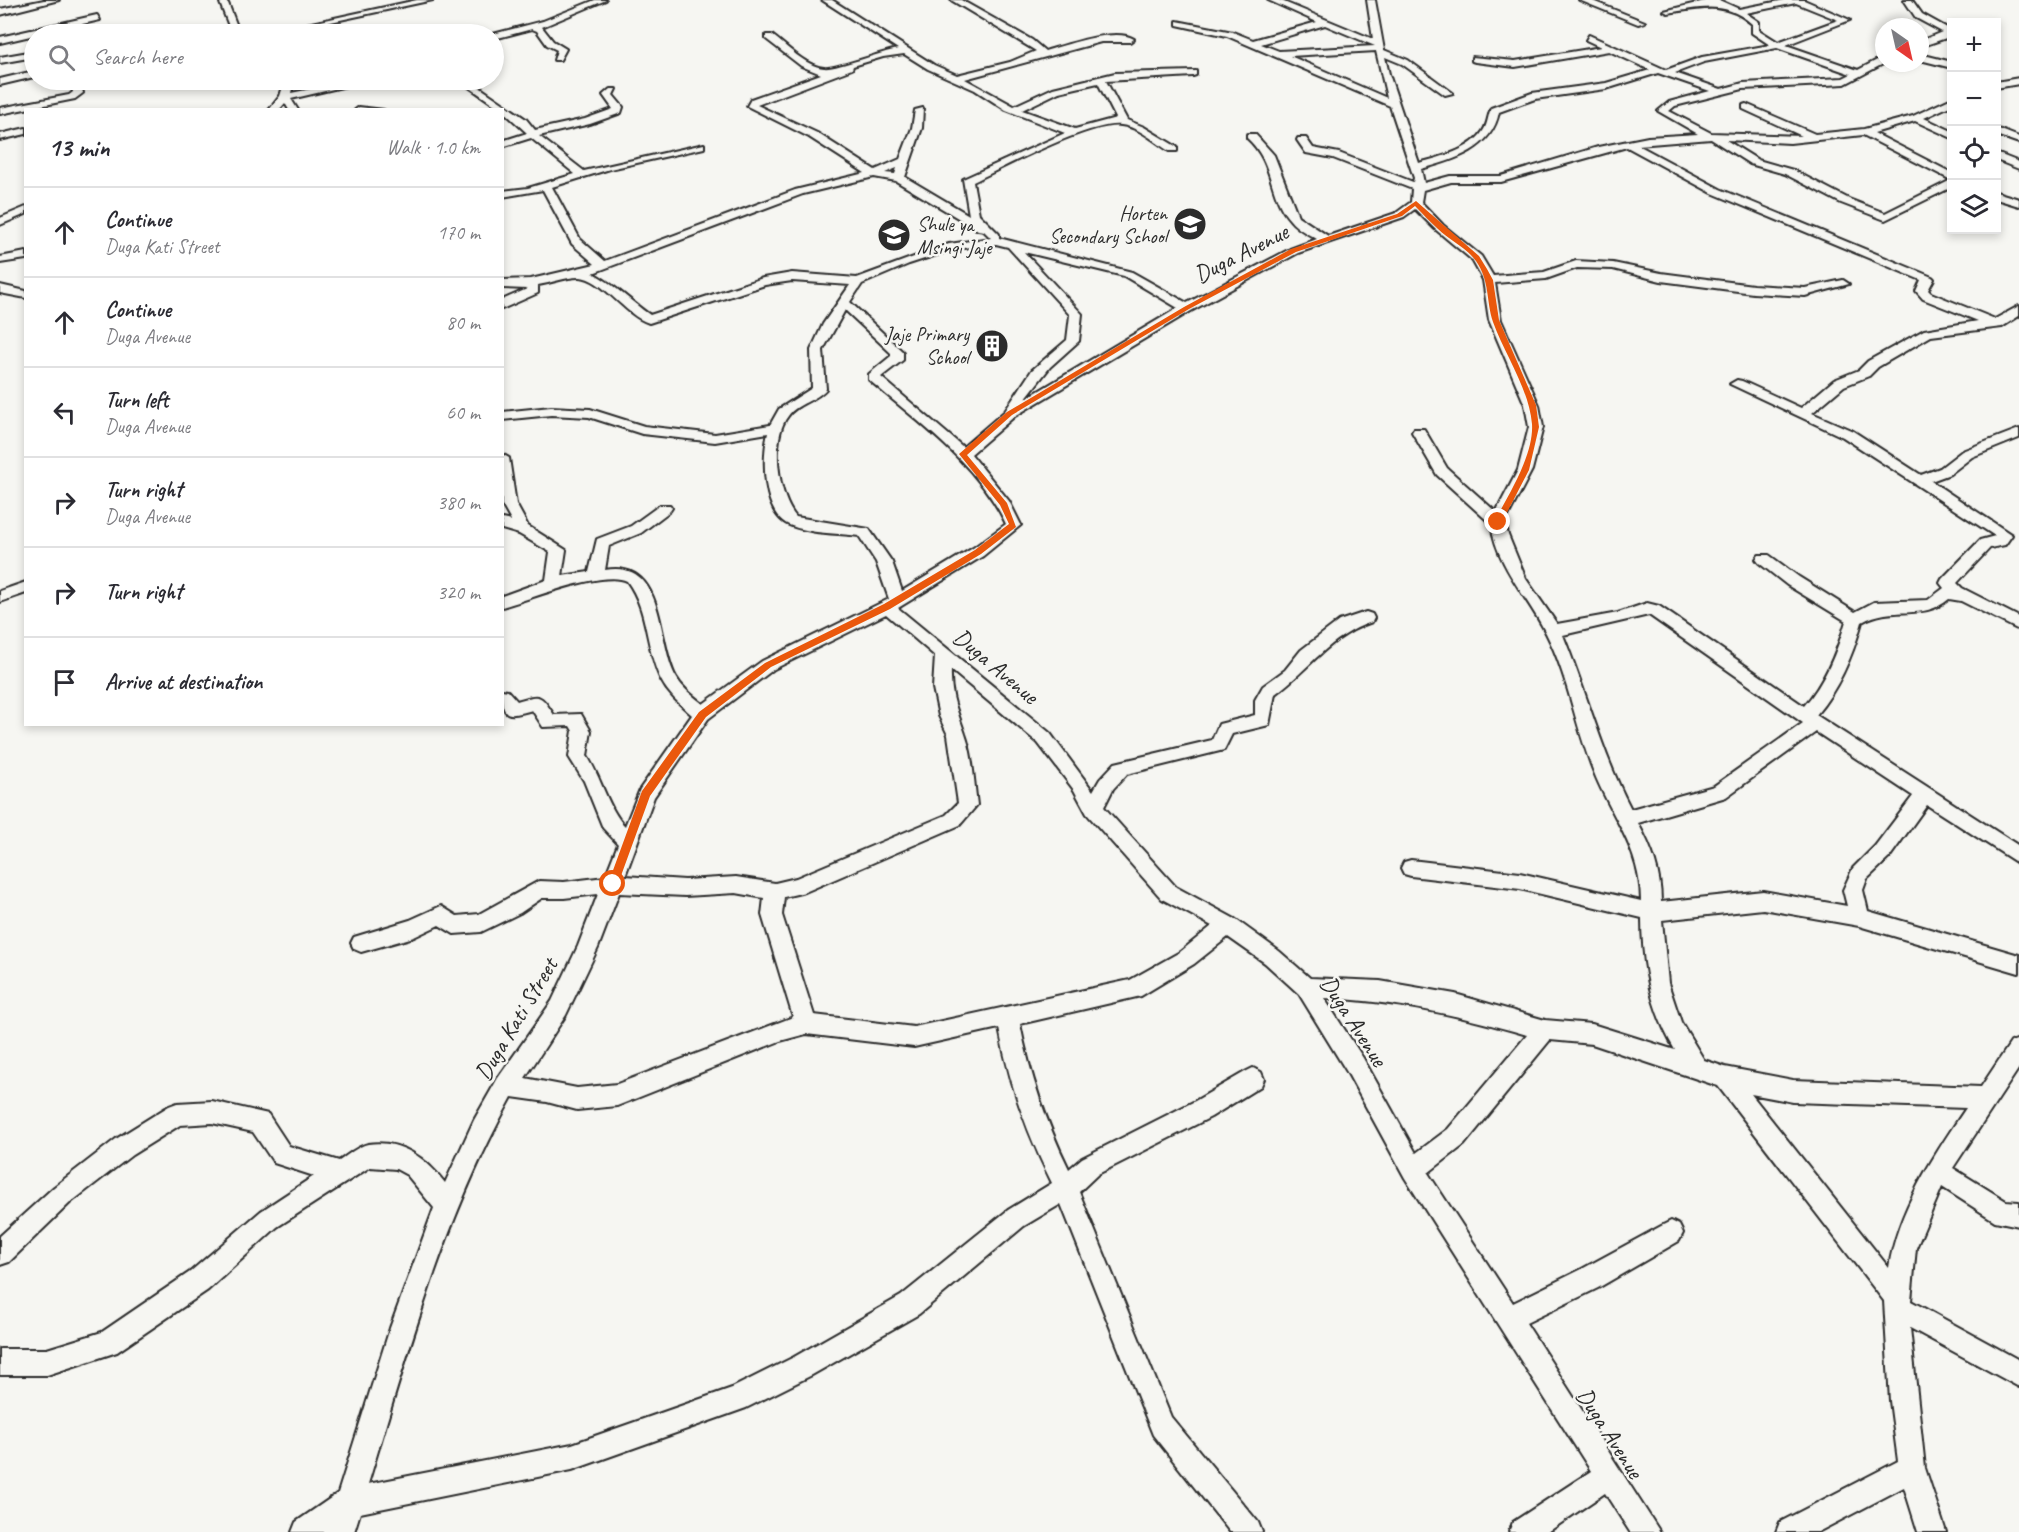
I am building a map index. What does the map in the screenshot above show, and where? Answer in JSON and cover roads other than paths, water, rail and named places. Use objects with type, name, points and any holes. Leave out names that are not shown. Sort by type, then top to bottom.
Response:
[{"type":"street","points":[[0,12],[56,0]]},
{"type":"street","points":[[320,24],[429,0]]},
{"type":"street","points":[[504,34],[532,27],[602,0]]},
{"type":"street","points":[[826,0],[931,67],[958,78],[1009,108],[1075,132]]},
{"type":"street","points":[[954,0],[1029,42],[1041,50],[1040,55]]},
{"type":"street","points":[[1272,0],[1380,48],[1405,62],[1448,93]]},
{"type":"street","points":[[1371,0],[1394,104],[1419,178],[1417,195]]},
{"type":"street","points":[[1584,0],[1641,22]]},
{"type":"street","points":[[1669,72],[1702,60],[1758,51],[1846,20],[1797,0],[1739,12]]},
{"type":"street","points":[[1807,4],[1827,0]]},
{"type":"street","points":[[1908,0],[1922,18]]},
{"type":"street","points":[[1668,11],[1715,1],[1739,12],[1756,24],[1755,31],[1762,38],[1857,73]]},
{"type":"street","points":[[225,3],[234,24]]},
{"type":"street","points":[[71,24],[97,18]]},
{"type":"street","points":[[1253,43],[1325,22]]},
{"type":"street","points":[[1929,22],[1946,31],[1946,34],[1929,41]]},
{"type":"street","points":[[1180,23],[1230,34],[1394,104]]},
{"type":"street","points":[[532,27],[540,29],[550,43],[561,49],[557,58]]},
{"type":"street","points":[[0,40],[24,35]]},
{"type":"street","points":[[769,37],[804,64],[825,72],[882,54],[907,51]]},
{"type":"street","points":[[1589,38],[1658,70],[1718,91]]},
{"type":"street","points":[[958,78],[1101,39],[1130,39]]},
{"type":"street","points":[[1278,54],[1380,48]]},
{"type":"street","points":[[1475,59],[1515,64],[1612,48]]},
{"type":"street","points":[[0,60],[24,56]]},
{"type":"street","points":[[1929,59],[1947,64]]},
{"type":"street","points":[[1875,64],[1845,81],[1743,87],[1718,91],[1672,104],[1663,111],[1712,136],[1754,162],[1790,172],[1845,201],[1885,217],[1947,186]]},
{"type":"street","points":[[849,67],[754,101],[752,106],[813,135],[874,174],[899,178],[995,238],[1011,245],[1128,274],[1187,308]]},
{"type":"street","points":[[1414,168],[1458,153],[1483,138],[1491,126],[1494,110],[1502,106],[1548,91],[1611,85],[1658,70]]},
{"type":"street","points":[[1016,109],[1056,90],[1100,80],[1136,74],[1193,73]]},
{"type":"street","points":[[0,82],[24,77]]},
{"type":"street","points":[[2001,78],[2016,81]]},
{"type":"street","points":[[1100,80],[1109,90],[1111,104],[1123,122],[1173,149]]},
{"type":"street","points":[[2001,84],[2016,81]]},
{"type":"street","points":[[0,111],[72,97],[78,93],[77,90]]},
{"type":"street","points":[[275,108],[285,97],[287,90]]},
{"type":"street","points":[[285,97],[319,90]]},
{"type":"street","points":[[478,90],[523,121],[532,134],[562,161],[582,174]]},
{"type":"street","points":[[504,143],[532,134],[587,122],[618,111],[618,107],[608,96],[613,92]]},
{"type":"street","points":[[285,97],[293,108]]},
{"type":"street","name":"Duga Avenue","points":[[963,454],[1010,413],[1187,308],[1294,251],[1400,215],[1417,195],[1450,179],[1476,177],[1501,179],[1598,150],[1648,140],[1712,136],[1790,140],[1865,132],[1916,118],[1947,104]]},
{"type":"street","points":[[1746,107],[1817,138]]},
{"type":"street","points":[[1937,109],[1947,112]]},
{"type":"street","points":[[899,178],[903,161],[919,129],[920,110]]},
{"type":"street","points":[[1916,118],[1947,133]]},
{"type":"street","points":[[995,238],[974,215],[967,181],[1075,132],[1104,122],[1123,122]]},
{"type":"street","points":[[0,136],[24,131]]},
{"type":"street","points":[[1865,132],[1947,174]]},
{"type":"street","points":[[2001,133],[2019,140]]},
{"type":"street","points":[[1251,136],[1257,140],[1275,168],[1292,216],[1325,239]]},
{"type":"street","points":[[1302,141],[1310,151],[1335,155],[1417,195],[1439,228],[1477,258],[1490,280],[1496,320],[1532,405],[1536,427],[1525,470],[1498,522],[1500,535],[1519,580],[1553,632],[1573,680],[1602,771],[1643,851],[1650,883],[1652,944],[1658,982],[1672,1026],[1697,1068]]},
{"type":"street","points":[[1628,144],[1716,191],[1805,225],[1928,279],[1922,291],[1927,296],[1993,323]]},
{"type":"street","points":[[504,194],[523,192],[582,174],[700,146]]},
{"type":"street","points":[[2001,158],[2019,166]]},
{"type":"street","points":[[504,284],[531,283],[583,273],[799,192],[874,174],[903,161]]},
{"type":"street","points":[[546,186],[577,246],[592,260],[605,265]]},
{"type":"street","points":[[2001,197],[2019,203]]},
{"type":"street","points":[[0,222],[24,211]]},
{"type":"street","points":[[0,228],[24,222]]},
{"type":"street","points":[[583,273],[596,278],[626,304],[649,319],[763,282],[792,277],[858,282],[905,262],[953,246],[995,238]]},
{"type":"street","points":[[1010,413],[1021,391],[1055,353],[1073,340],[1076,314],[1059,293],[1011,245]]},
{"type":"street","points":[[0,260],[24,255]]},
{"type":"street","points":[[1490,280],[1546,275],[1575,264],[1613,266],[1661,277],[1763,290],[1805,292],[1843,284]]},
{"type":"street","points":[[845,303],[897,352],[898,357],[883,367],[874,377],[963,454],[1004,504],[1014,525],[978,552],[892,603],[884,562],[864,532],[835,526],[810,525],[792,520],[779,506],[771,477],[775,428],[782,412],[819,389],[817,350],[829,324],[858,282]]},
{"type":"street","points":[[504,304],[534,290],[531,283]]},
{"type":"street","points":[[0,289],[24,295]]},
{"type":"street","points":[[1803,413],[1839,383],[1864,373],[1874,364],[1928,333],[2002,323],[2019,310]]},
{"type":"street","points":[[1737,384],[1848,434],[2004,535],[2000,541],[1985,544],[1948,583],[1963,596],[2019,624]]},
{"type":"street","points":[[504,416],[550,411],[590,413],[642,430],[715,438],[775,428]]},
{"type":"street","points":[[1419,432],[1428,456],[1441,471],[1498,522]]},
{"type":"street","points":[[1921,480],[1945,471],[1967,454],[2019,433]]},
{"type":"street","points":[[504,471],[509,504],[521,525],[536,539],[558,550],[554,583]]},
{"type":"street","points":[[596,576],[602,543],[633,534],[646,526],[665,508]]},
{"type":"street","points":[[504,524],[521,525]]},
{"type":"street","points":[[1764,559],[1793,581],[1855,619]]},
{"type":"street","points":[[504,601],[554,583],[625,573],[635,580],[656,625],[666,674],[677,691],[702,714]]},
{"type":"street","points":[[0,597],[24,588]]},
{"type":"street","points":[[1627,818],[1720,792],[1811,719],[1845,654],[1855,619],[1874,608],[1932,605],[1946,593],[1963,596]]},
{"type":"street","name":"Duga Avenue","points":[[892,603],[943,652],[1044,738],[1080,785],[1094,809],[1169,893],[1228,925],[1272,957],[1306,987],[1355,1065],[1413,1170],[1646,1532]]},
{"type":"street","name":"Duga Kati Street","points":[[340,1532],[403,1328],[447,1206],[482,1128],[506,1086],[559,1008],[588,948],[646,794],[702,714],[768,665],[892,603]]},
{"type":"street","points":[[1553,632],[1620,618],[1647,609],[1653,610],[1811,719],[2019,856]]},
{"type":"street","points":[[1094,809],[1106,784],[1121,768],[1218,745],[1226,729],[1263,720],[1264,700],[1269,690],[1291,674],[1307,654],[1346,625],[1366,618]]},
{"type":"street","points":[[361,943],[414,928],[441,915],[454,925],[481,923],[513,908],[538,889],[564,890],[613,884],[685,888],[736,885],[775,891],[798,886],[952,820],[968,805],[957,735],[948,716],[942,688],[943,652]]},
{"type":"street","points":[[504,698],[513,709],[536,702],[549,722],[575,719],[582,730],[578,757],[592,780],[610,823],[628,842]]},
{"type":"street","points":[[1859,917],[1852,890],[1860,874],[1882,852],[1925,795]]},
{"type":"street","points":[[1411,868],[1520,881],[1652,912],[1764,900],[1859,917],[2019,964]]},
{"type":"street","points":[[775,891],[772,915],[806,1024]]},
{"type":"street","points":[[506,1086],[548,1091],[576,1099],[617,1095],[779,1031],[806,1024],[914,1037],[1008,1017],[1077,999],[1134,988],[1187,958],[1228,925]]},
{"type":"street","points":[[1306,987],[1380,991],[1455,1004],[1545,1030],[1592,1034],[1725,1078],[1792,1091],[1986,1098]]},
{"type":"street","points":[[1008,1017],[1018,1070],[1040,1133],[1066,1188],[1161,1426],[1248,1532]]},
{"type":"street","points":[[1413,1170],[1456,1137],[1545,1030]]},
{"type":"street","points":[[1932,1532],[1912,1468],[1903,1401],[1898,1304],[1904,1248],[1937,1171],[2019,1049]]},
{"type":"street","points":[[1725,1078],[1898,1304],[2019,1374]]},
{"type":"street","points":[[306,1532],[351,1502],[572,1457],[737,1399],[803,1366],[910,1305],[1017,1218],[1066,1188],[1090,1166],[1194,1114],[1252,1079]]},
{"type":"street","points":[[0,1253],[62,1195],[124,1147],[177,1114],[212,1112],[260,1122],[282,1155],[342,1173]]},
{"type":"street","points":[[0,1362],[47,1362],[108,1343],[198,1281],[269,1219],[367,1156],[386,1155],[402,1158],[420,1169],[447,1206]]},
{"type":"street","points":[[1937,1171],[2003,1213],[2019,1214]]},
{"type":"street","points":[[1508,1318],[1589,1279],[1671,1233]]},
{"type":"street","points":[[1790,1532],[1912,1468]]},
{"type":"street","points":[[1523,1532],[1609,1475]]},
{"type":"place","name":"Horten Secondary School","points":[[1190,224]]},
{"type":"place","name":"Shule ya Msingi Jaje","points":[[894,235]]},
{"type":"place","name":"Jaje Primary School","points":[[992,346]]}]
